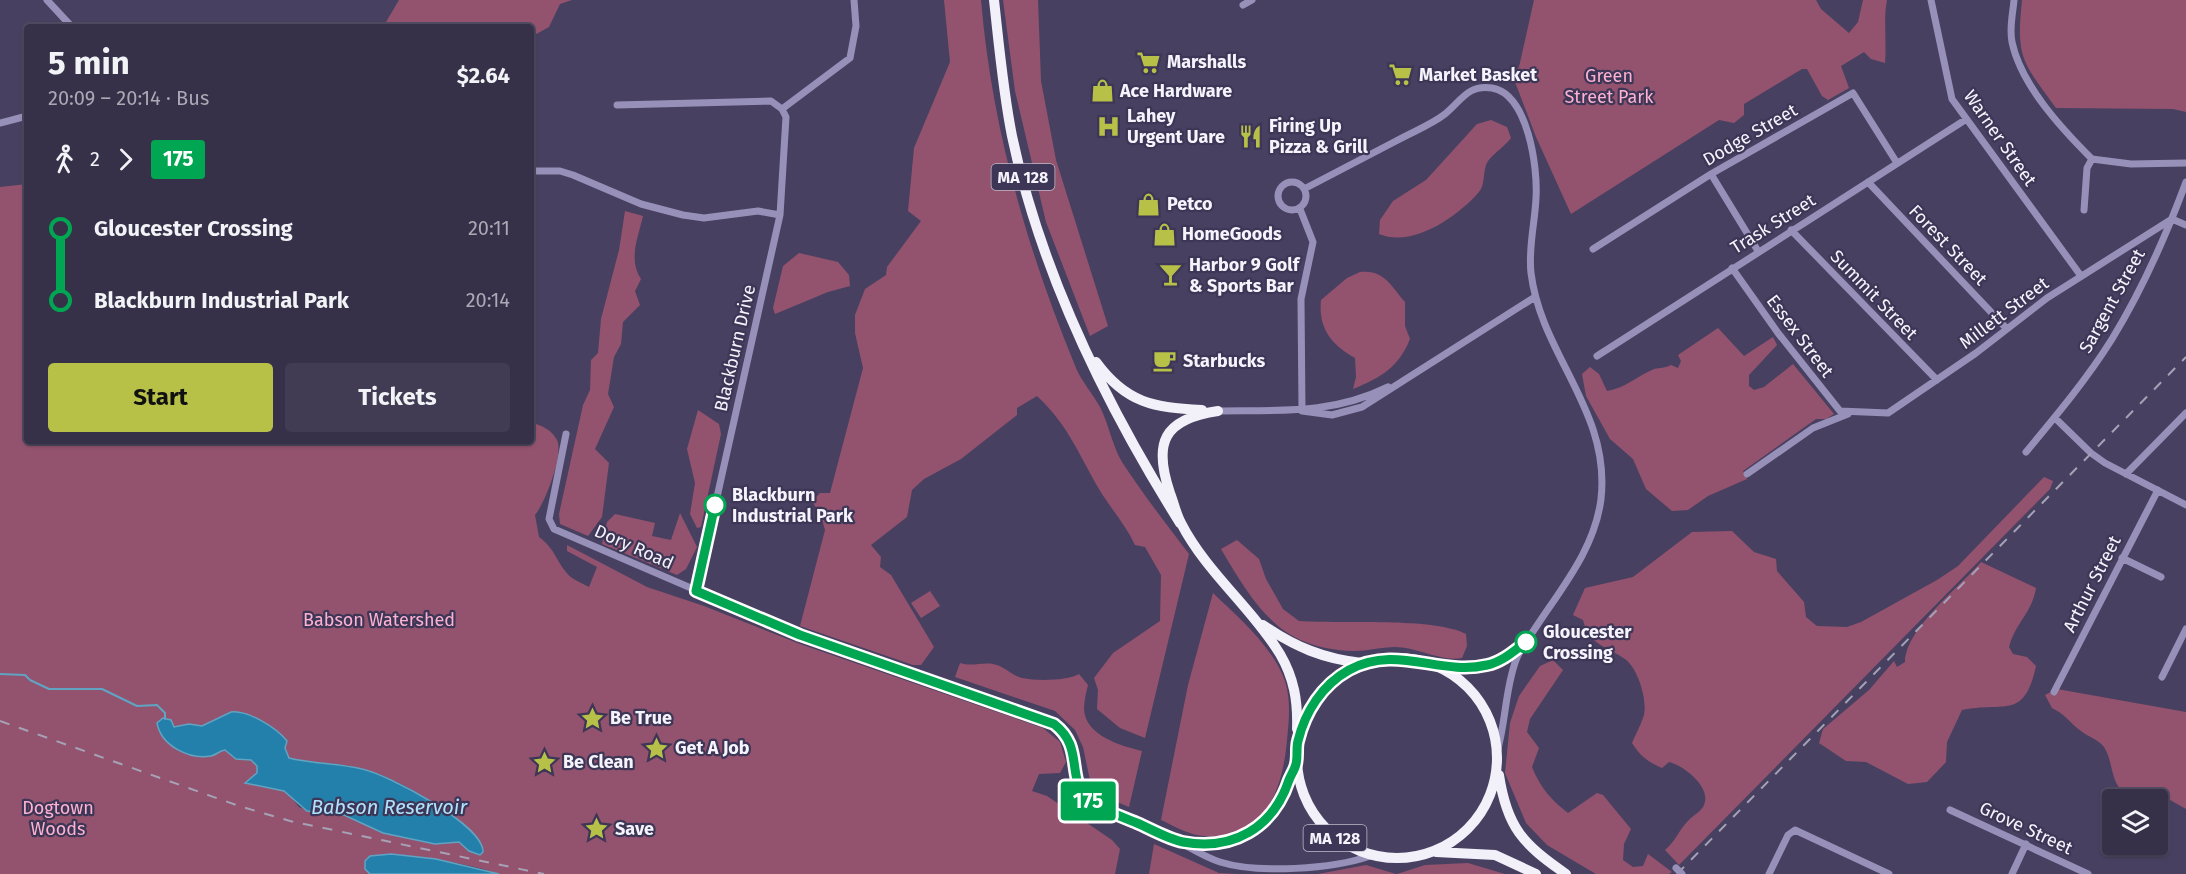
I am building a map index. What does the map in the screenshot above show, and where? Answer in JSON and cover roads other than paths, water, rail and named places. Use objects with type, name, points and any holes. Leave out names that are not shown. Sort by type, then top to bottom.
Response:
[{"type":"highway","name":"MA 128","points":[[994,0],[1002,83],[1012,138],[1048,259],[1109,402],[1180,523],[1217,575],[1256,620],[1291,674],[1298,711],[1296,764],[1304,798],[1321,825],[1345,845],[1370,856],[1410,858],[1435,852],[1461,851],[1495,855],[1536,874]]},
{"type":"highway","points":[[1083,345],[1115,385],[1144,403],[1166,408],[1218,411]]},
{"type":"highway","points":[[1180,523],[1162,470],[1162,447],[1168,433],[1177,424],[1189,417],[1218,411]]},
{"type":"highway","name":"MA 128","points":[[1256,620],[1286,640],[1308,651],[1337,660],[1364,663],[1386,658],[1420,661],[1451,674],[1476,697],[1493,729],[1497,767],[1506,809],[1516,831],[1528,847],[1566,874]]},
{"type":"highway","points":[[1297,744],[1304,720],[1315,700],[1338,677],[1364,663]]},
{"type":"highway","points":[[1435,852],[1462,835],[1478,818],[1488,801],[1497,767]]},
{"type":"street","points":[[46,0],[69,24]]},
{"type":"street","points":[[617,105],[771,101],[782,110],[850,58],[856,26],[854,0]]},
{"type":"street","points":[[1243,5],[1252,0]]},
{"type":"street","name":"Warner Street","points":[[1931,0],[1952,99],[1965,120],[2081,276]]},
{"type":"street","points":[[2014,0],[2012,39],[2021,69],[2057,119],[2092,159],[2131,164],[2186,163]]},
{"type":"street","points":[[1304,189],[1439,118],[1466,92],[1486,87],[1504,92],[1513,100],[1522,118],[1536,170],[1536,198],[1531,246],[1535,297],[1542,320],[1591,418],[1599,446],[1601,499],[1587,548],[1526,642],[1512,672],[1504,727],[1497,752]]},
{"type":"street","name":"Dodge Street","points":[[1593,249],[1711,174],[1853,93],[1897,163]]},
{"type":"street","name":"Blackburn Drive","points":[[696,591],[780,215],[786,117],[782,110]]},
{"type":"street","points":[[0,123],[24,118]]},
{"type":"street","name":"Trask Street","points":[[1597,356],[1965,120]]},
{"type":"street","points":[[2084,210],[2087,168],[2092,159]]},
{"type":"street","points":[[534,171],[567,173],[641,204],[683,215],[704,218],[758,211],[780,215]]},
{"type":"street","points":[[1711,174],[1758,252]]},
{"type":"street","name":"Forest Street","points":[[1868,182],[2007,329]]},
{"type":"street","name":"Sargent Street","points":[[2026,453],[2055,418],[2118,328],[2172,219],[2186,182]]},
{"type":"street","points":[[1287,183],[1297,183],[1304,189],[1305,202],[1299,209],[1290,211],[1282,207],[1278,193],[1287,183]]},
{"type":"street","points":[[1299,209],[1313,242],[1301,299],[1302,411]]},
{"type":"street","points":[[2172,219],[2186,225]]},
{"type":"street","name":"Millett Street","points":[[1850,413],[1888,413],[1937,380],[2047,298],[2172,219]]},
{"type":"street","name":"Summit Street","points":[[1791,230],[1937,380]]},
{"type":"street","name":"Essex Street","points":[[1732,268],[1829,400],[1840,411],[1850,413]]},
{"type":"street","points":[[1218,411],[1302,411],[1318,415],[1347,412],[1380,397],[1401,380],[1535,297]]},
{"type":"street","points":[[1747,474],[1813,428],[1850,413]]},
{"type":"street","points":[[2126,474],[2186,413]]},
{"type":"street","points":[[2055,418],[2091,453],[2186,505]]},
{"type":"street","name":"Dory Road","points":[[566,434],[551,503],[550,526],[800,635],[1054,724],[1071,743],[1078,787],[1087,801],[1182,842],[1219,862],[1258,869],[1355,861],[1370,856]]},
{"type":"street","name":"Arthur Street","points":[[2054,692],[2157,490]]},
{"type":"street","points":[[2122,558],[2161,577]]},
{"type":"street","points":[[2162,676],[2186,629]]},
{"type":"street","points":[[1420,661],[1466,667],[1486,665],[1504,658],[1526,642]]},
{"type":"street","name":"Dory Road","points":[[1182,842],[1221,843],[1257,829],[1282,799],[1296,764]]},
{"type":"street","name":"Grove Street","points":[[1950,810],[2026,844],[2071,870],[2088,874]]},
{"type":"street","points":[[1769,874],[1791,831],[1804,833],[1889,874]]},
{"type":"street","points":[[2012,874],[2026,844]]},
{"type":"water","name":"Babson Reservoir","points":[[231,712],[254,717],[276,731],[287,741],[285,748],[289,758],[362,769],[412,790],[468,828],[479,841],[483,852],[480,855],[469,851],[459,842],[435,844],[383,833],[344,815],[307,811],[284,791],[245,783],[257,773],[257,766],[251,760],[236,759],[225,750],[203,757],[178,750],[164,738],[157,723],[163,718],[171,720],[174,727],[189,724],[202,726]]},
{"type":"water","name":"Babson Reservoir","points":[[391,854],[436,859],[499,874],[370,874],[365,869],[365,861],[370,856]]},
{"type":"waterway","points":[[0,674],[25,675],[49,689],[102,689],[137,706],[157,705],[165,713],[165,719]]},
{"type":"railway","points":[[1677,874],[2186,357]]},
{"type":"railway","points":[[0,721],[239,806],[290,821],[544,874]]},
{"type":"place","name":"Marshalls","points":[[1149,62]]},
{"type":"place","name":"Market Basket","points":[[1401,75]]},
{"type":"place","name":"Ace Hardware","points":[[1102,91]]},
{"type":"place","name":"Lahey Urgent Uare","points":[[1109,126]]},
{"type":"place","name":"Firing Up Pizza & Grill","points":[[1251,136]]},
{"type":"place","name":"Petco","points":[[1149,204]]},
{"type":"place","name":"HomeGoods","points":[[1164,234]]},
{"type":"place","name":"Harbor 9 Golf & Sports Bar","points":[[1171,275]]},
{"type":"place","name":"Starbucks","points":[[1165,361]]},
{"type":"place","name":"Blackburn Industrial Park","points":[[715,505]]},
{"type":"place","name":"Gloucester Crossing","points":[[1526,642]]},
{"type":"place","name":"Be True","points":[[592,718]]},
{"type":"place","name":"Get A Job","points":[[657,748]]},
{"type":"place","name":"Be Clean","points":[[545,762]]},
{"type":"place","name":"Save","points":[[597,829]]},
{"type":"park label","name":"Green Street Park","points":[[1609,86]]},
{"type":"park label","name":"Babson Watershed","points":[[379,620]]},
{"type":"park label","name":"Dogtown Woods","points":[[58,818]]}]
